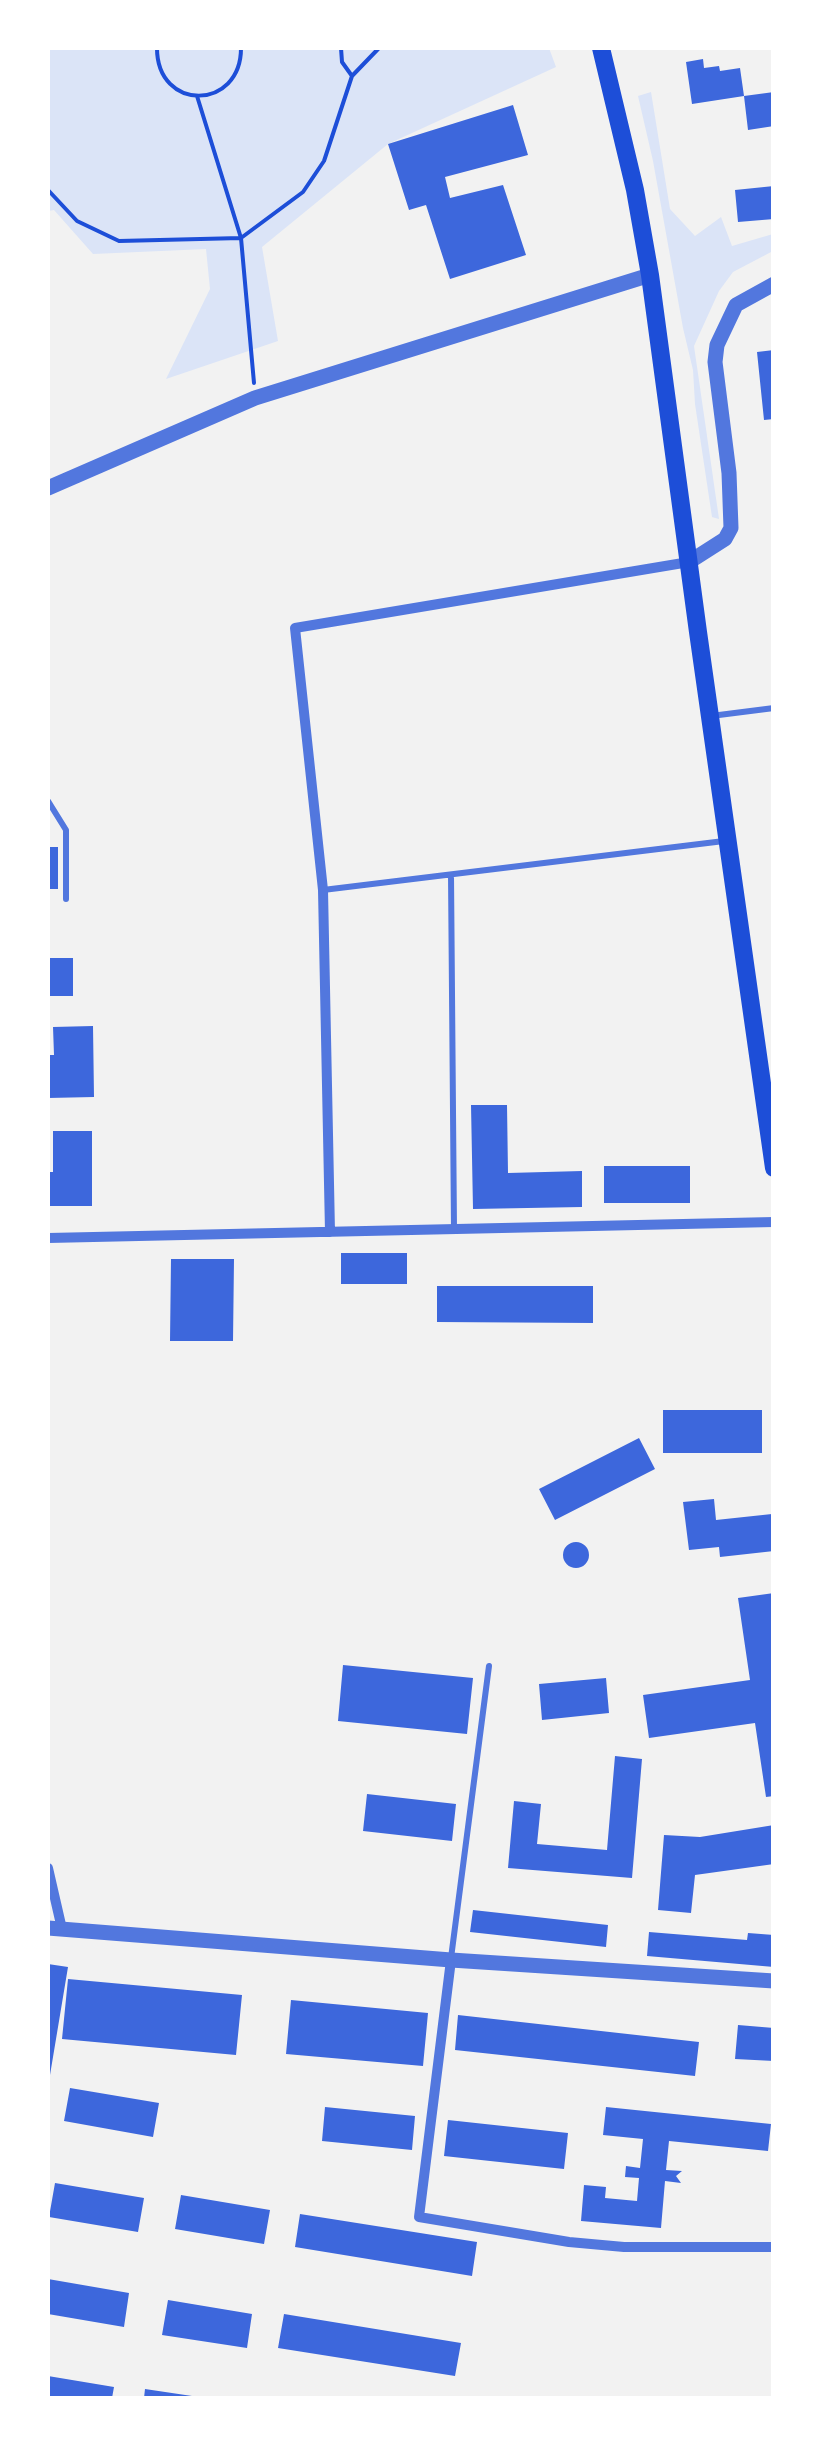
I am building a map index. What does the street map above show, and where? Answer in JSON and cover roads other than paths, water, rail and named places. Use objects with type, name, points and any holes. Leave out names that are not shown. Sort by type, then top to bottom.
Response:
[{"type":"main road","points":[[602,48],[650,275],[774,1168]]},
{"type":"street","points":[[48,488],[255,398],[650,275]]},
{"type":"street","points":[[330,1232],[323,890],[295,628],[689,562],[725,539],[731,528],[732,501],[715,362],[717,346],[736,305],[774,284]]},
{"type":"street","points":[[48,1238],[774,1222]]},
{"type":"street","points":[[48,1868],[55,1928],[774,1981]]},
{"type":"street","points":[[451,1960],[420,2218],[624,2248],[774,2247]]},
{"type":"lane","points":[[710,716],[774,708]]},
{"type":"lane","points":[[48,802],[66,830],[66,899]]},
{"type":"lane","points":[[323,890],[727,840]]},
{"type":"lane","points":[[451,875],[454,1229]]},
{"type":"lane","points":[[451,1960],[489,1666]]}]
